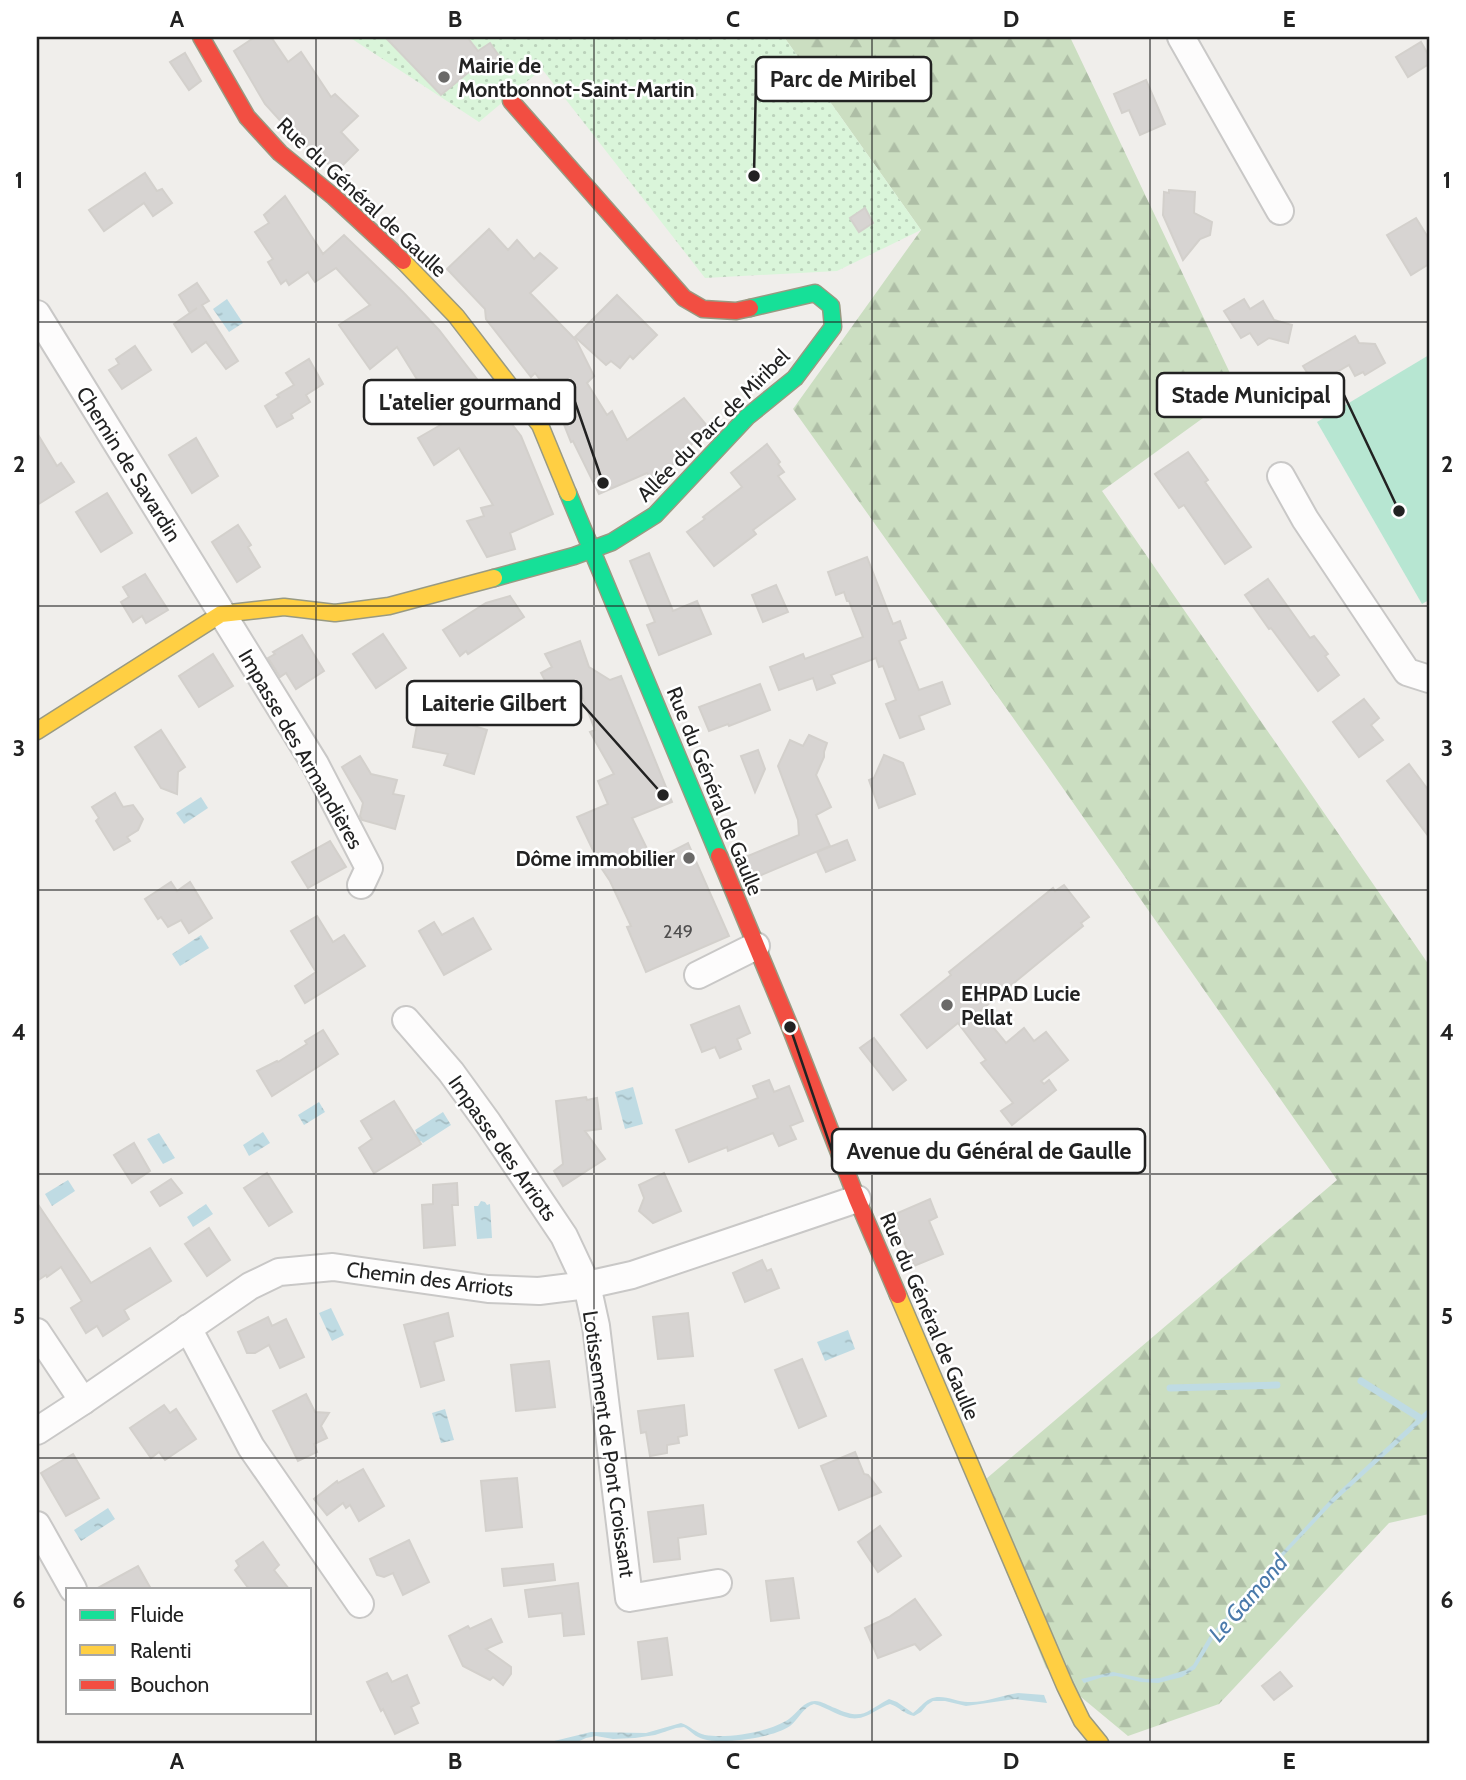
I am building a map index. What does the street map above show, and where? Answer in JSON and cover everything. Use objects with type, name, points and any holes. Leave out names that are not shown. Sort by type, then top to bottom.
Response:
[{"type":"main road","name":"Rue du Général de Gaulle","points":[[201,37],[247,117],[280,153],[396,253],[456,316],[540,425],[801,1055],[857,1199],[1065,1686],[1082,1721],[1100,1743]]},
{"type":"main road","name":"Allée du Parc de Miribel","points":[[512,101],[684,298],[704,309],[736,311],[815,293],[831,306],[833,327],[796,377],[747,417],[655,515],[612,542],[592,549]]},
{"type":"main road","points":[[37,731],[221,614],[284,607],[335,613],[389,606],[592,549]]},
{"type":"street","points":[[1181,37],[1280,211]]},
{"type":"street","name":"Chemin de Savardin","points":[[37,314],[221,614]]},
{"type":"street","points":[[1281,476],[1305,519],[1407,672],[1429,679]]},
{"type":"street","name":"Impasse des Armandières","points":[[221,614],[315,764],[363,856],[369,868],[361,885]]},
{"type":"street","points":[[698,975],[756,946]]},
{"type":"street","name":"Impasse des Arriots","points":[[406,1020],[451,1072],[495,1134],[564,1236],[587,1285]]},
{"type":"street","name":"Chemin des Arriots","points":[[37,1431],[250,1286],[279,1272],[333,1267],[488,1289],[539,1291],[587,1285],[632,1275],[857,1199]]},
{"type":"street","name":"Lotissement de Pont Croissant","points":[[587,1285],[596,1326],[629,1598],[718,1583]]},
{"type":"street","points":[[188,1328],[251,1447],[360,1604]]},
{"type":"street","points":[[37,1332],[83,1401]]},
{"type":"street","points":[[37,1525],[73,1588]]},
{"type":"green space","points":[[349,37],[784,37],[921,230],[837,271],[705,278],[542,69],[479,122]]},
{"type":"green space","points":[[784,37],[1070,37],[1239,392],[1102,491],[1429,965],[1429,1514],[1389,1523],[1219,1704],[1128,1736],[1046,1668],[973,1490],[1337,1180],[793,409],[921,230]]},
{"type":"green space","points":[[1429,355],[1429,600],[1422,604],[1317,422]]},
{"type":"water","points":[[227,299],[243,323],[229,332],[213,309]]},
{"type":"water","points":[[201,797],[208,808],[184,824],[176,813]]},
{"type":"water","points":[[201,935],[209,948],[180,966],[172,954]]},
{"type":"water","points":[[633,1087],[643,1124],[625,1129],[615,1092]]},
{"type":"water","points":[[319,1102],[325,1112],[304,1125],[298,1115]]},
{"type":"water","points":[[443,1112],[451,1125],[423,1143],[418,1141],[415,1130]]},
{"type":"water","points":[[263,1132],[270,1143],[249,1156],[243,1145]]},
{"type":"water","points":[[159,1133],[175,1158],[163,1164],[147,1139]]},
{"type":"water","points":[[68,1180],[75,1191],[52,1206],[45,1194]]},
{"type":"water","points":[[481,1201],[490,1204],[492,1238],[477,1239],[474,1206],[478,1206]]},
{"type":"water","points":[[206,1204],[213,1214],[193,1227],[187,1217]]},
{"type":"water","points":[[331,1308],[344,1335],[332,1341],[319,1313]]},
{"type":"water","points":[[848,1330],[855,1349],[825,1361],[817,1342]]},
{"type":"water","points":[[1429,1408],[1429,1415],[1332,1504],[1275,1565],[1215,1636],[1195,1669],[1182,1677],[1158,1683],[1116,1676],[1084,1683],[1081,1679],[1113,1672],[1146,1679],[1160,1678],[1193,1665],[1209,1637],[1274,1561],[1332,1498]]},
{"type":"water","points":[[445,1409],[454,1440],[441,1443],[432,1413]]},
{"type":"water","points":[[108,1508],[115,1519],[81,1541],[74,1530]]},
{"type":"water","points":[[1018,1693],[1044,1695],[1047,1703],[1015,1699],[966,1706],[933,1701],[914,1716],[890,1704],[857,1718],[844,1717],[814,1704],[790,1726],[772,1734],[747,1739],[711,1741],[698,1737],[684,1727],[635,1738],[613,1739],[596,1736],[575,1743],[546,1743],[591,1732],[646,1733],[681,1723],[705,1735],[748,1733],[781,1724],[804,1705],[815,1701],[844,1712],[858,1714],[889,1699],[913,1713],[935,1697],[974,1702]]},
{"type":"building","points":[[255,37],[271,37],[288,62],[301,52],[331,97],[335,94],[358,116],[341,132],[358,150],[337,171],[295,137],[265,104],[234,51]]},
{"type":"building","name":"Mairie de Montbonnot-Saint-Martin","points":[[385,37],[467,37],[478,51],[490,43],[500,57],[486,68],[481,62],[441,95]]},
{"type":"building","points":[[1421,42],[1429,56],[1429,64],[1408,77],[1396,57]]},
{"type":"building","points":[[185,53],[201,81],[189,90],[170,62]]},
{"type":"building","points":[[1146,80],[1165,124],[1140,135],[1129,110],[1122,113],[1114,94]]},
{"type":"building","points":[[145,173],[157,191],[162,189],[172,203],[153,216],[144,203],[104,231],[89,210]]},
{"type":"building","points":[[1169,190],[1195,192],[1194,213],[1212,222],[1210,235],[1200,239],[1183,260],[1163,215],[1164,192],[1169,193]]},
{"type":"building","points":[[285,196],[323,254],[344,235],[403,292],[439,330],[521,436],[553,514],[510,533],[515,549],[487,557],[467,521],[484,516],[481,508],[493,505],[459,448],[434,465],[418,438],[444,423],[397,347],[370,369],[339,325],[370,305],[336,268],[315,282],[308,272],[289,285],[286,280],[281,284],[268,262],[273,259],[255,232],[269,223],[264,215]]},
{"type":"building","points":[[865,208],[873,223],[859,232],[850,218]]},
{"type":"building","points":[[1416,218],[1429,239],[1429,264],[1411,275],[1387,235]]},
{"type":"building","points":[[489,229],[508,250],[517,240],[534,259],[540,253],[557,268],[530,293],[576,340],[594,376],[587,383],[607,415],[612,411],[627,440],[684,398],[708,427],[656,482],[647,473],[599,494],[573,441],[571,442],[561,417],[566,414],[535,373],[531,377],[486,319],[485,309],[447,269]]},
{"type":"building","points":[[197,283],[209,301],[202,305],[238,361],[226,369],[206,342],[192,352],[174,324],[190,313],[179,295]]},
{"type":"building","points":[[617,295],[657,335],[633,359],[630,356],[620,368],[611,361],[606,365],[575,337]]},
{"type":"building","points":[[1244,299],[1250,309],[1263,301],[1274,320],[1292,325],[1288,343],[1269,338],[1258,345],[1250,333],[1241,338],[1224,311]]},
{"type":"building","points":[[1355,336],[1359,343],[1375,344],[1385,363],[1365,375],[1363,372],[1355,376],[1349,365],[1315,385],[1303,366]]},
{"type":"building","points":[[135,346],[151,370],[122,389],[109,370],[119,364],[116,359]]},
{"type":"building","points":[[309,359],[323,384],[306,395],[310,402],[291,414],[293,418],[277,427],[265,406],[294,385],[286,373]]},
{"type":"building","points":[[37,433],[57,466],[61,463],[74,482],[37,505]]},
{"type":"building","points":[[196,438],[218,476],[192,493],[169,455]]},
{"type":"building","points":[[767,444],[784,472],[778,476],[795,499],[753,530],[756,534],[714,566],[687,532],[742,487],[731,473]]},
{"type":"building","points":[[1188,452],[1208,480],[1205,482],[1251,547],[1225,564],[1184,505],[1179,508],[1155,474]]},
{"type":"building","points":[[107,493],[132,533],[101,552],[76,512]]},
{"type":"building","points":[[238,525],[251,545],[248,547],[260,567],[237,582],[212,542]]},
{"type":"building","points":[[649,553],[673,611],[697,601],[711,634],[659,655],[647,625],[655,622],[630,561]]},
{"type":"building","points":[[867,557],[893,624],[900,621],[906,638],[899,641],[919,690],[942,682],[950,704],[919,716],[924,729],[900,738],[886,704],[896,700],[883,666],[879,667],[876,658],[831,675],[835,683],[817,690],[813,678],[779,690],[770,667],[803,654],[805,659],[863,637],[849,601],[844,592],[836,595],[828,572]]},
{"type":"building","points":[[145,574],[168,610],[146,623],[142,616],[133,622],[121,602],[129,597],[123,587]]},
{"type":"building","points":[[1268,579],[1310,638],[1314,636],[1328,654],[1325,656],[1339,675],[1318,691],[1245,595]]},
{"type":"building","points":[[776,585],[788,612],[763,622],[752,595]]},
{"type":"building","points":[[510,596],[524,617],[468,654],[466,651],[460,656],[443,630],[486,603]]},
{"type":"building","points":[[383,634],[406,668],[376,688],[353,654]]},
{"type":"building","points":[[302,635],[324,671],[296,689],[286,673],[280,677],[268,658],[275,654],[273,652]]},
{"type":"building","points":[[580,641],[589,667],[610,680],[621,676],[672,802],[632,818],[653,861],[688,843],[729,936],[646,972],[627,927],[631,926],[577,817],[608,804],[598,781],[614,774],[590,732],[595,730],[581,693],[559,701],[541,673],[552,667],[545,654]]},
{"type":"building","points":[[213,654],[233,686],[199,707],[179,676]]},
{"type":"building","points":[[760,684],[770,710],[709,731],[699,707]]},
{"type":"building","points":[[1364,699],[1379,718],[1371,725],[1383,740],[1359,757],[1333,722]]},
{"type":"building","points":[[419,714],[458,721],[487,730],[474,774],[444,765],[448,754],[413,747]]},
{"type":"building","points":[[161,730],[185,767],[178,772],[177,794],[161,788],[135,747]]},
{"type":"building","points":[[809,735],[827,743],[816,775],[831,807],[816,815],[830,846],[752,879],[743,858],[799,835],[798,820],[778,766],[790,740],[803,746]]},
{"type":"building","points":[[758,750],[765,769],[755,792],[741,756]]},
{"type":"building","points":[[884,755],[903,763],[915,794],[879,808],[869,780],[874,778]]},
{"type":"building","points":[[360,756],[371,774],[397,780],[393,794],[404,796],[395,829],[362,820],[360,816],[363,803],[342,767]]},
{"type":"building","points":[[1409,764],[1429,791],[1429,837],[1387,781]]},
{"type":"building","points":[[115,793],[123,807],[133,805],[143,819],[138,830],[127,837],[130,841],[114,850],[96,821],[99,818],[92,807]]},
{"type":"building","points":[[847,840],[855,860],[826,872],[817,852]]},
{"type":"building","points":[[330,841],[346,867],[308,888],[292,862]]},
{"type":"building","points":[[171,882],[177,891],[190,882],[212,918],[189,933],[181,920],[168,927],[161,917],[158,919],[145,899]]},
{"type":"building","name":"EHPAD Lucie Pellat","points":[[1064,885],[1089,917],[1081,923],[1083,926],[980,1011],[1006,1043],[1024,1028],[1034,1041],[1046,1032],[1068,1060],[1041,1081],[1044,1084],[1049,1080],[1056,1090],[1012,1125],[1001,1111],[1013,1103],[981,1063],[986,1060],[958,1023],[927,1048],[901,1015],[951,975],[949,972],[1053,888],[1055,891]]},
{"type":"building","points":[[317,916],[333,942],[344,935],[365,966],[305,1003],[295,986],[316,972],[291,931]]},
{"type":"building","points":[[473,918],[491,949],[444,975],[419,931],[434,922],[442,935]]},
{"type":"building","points":[[739,1006],[750,1033],[737,1039],[741,1049],[720,1058],[715,1047],[702,1052],[691,1025]]},
{"type":"building","points":[[323,1030],[338,1054],[272,1096],[257,1071],[307,1044],[305,1041]]},
{"type":"building","points":[[874,1038],[906,1080],[893,1090],[860,1048]]},
{"type":"building","points":[[769,1080],[774,1092],[789,1086],[803,1121],[790,1126],[796,1139],[779,1146],[773,1133],[728,1151],[727,1147],[689,1162],[676,1130],[758,1098],[753,1086]]},
{"type":"building","points":[[586,1097],[587,1100],[597,1098],[601,1129],[585,1131],[605,1159],[563,1186],[554,1171],[563,1164],[556,1101]]},
{"type":"building","points":[[394,1101],[421,1144],[374,1173],[359,1148],[372,1139],[361,1121]]},
{"type":"building","points":[[134,1143],[150,1171],[132,1183],[114,1155]]},
{"type":"building","points":[[267,1173],[292,1212],[269,1226],[244,1188]]},
{"type":"building","points":[[664,1173],[681,1211],[653,1223],[639,1211],[644,1198],[639,1185]]},
{"type":"building","points":[[171,1179],[182,1193],[160,1206],[151,1192]]},
{"type":"building","points":[[457,1183],[458,1205],[452,1205],[455,1245],[424,1248],[422,1205],[433,1204],[433,1185]]},
{"type":"building","points":[[930,1199],[937,1217],[929,1221],[943,1254],[914,1266],[893,1215]]},
{"type":"building","points":[[37,1203],[91,1283],[150,1248],[171,1281],[124,1310],[129,1319],[103,1336],[97,1326],[86,1333],[71,1308],[82,1301],[61,1267],[37,1281]]},
{"type":"building","points":[[209,1228],[230,1260],[207,1276],[185,1244]]},
{"type":"building","points":[[762,1260],[767,1271],[771,1269],[779,1288],[745,1302],[733,1273]]},
{"type":"building","points":[[448,1313],[453,1336],[434,1342],[444,1380],[421,1387],[404,1325]]},
{"type":"building","points":[[688,1313],[693,1356],[658,1359],[653,1317]]},
{"type":"building","points":[[268,1317],[272,1326],[286,1319],[304,1357],[280,1368],[269,1345],[255,1353],[247,1353],[238,1332]]},
{"type":"building","points":[[802,1359],[826,1416],[799,1428],[775,1370]]},
{"type":"building","points":[[549,1361],[555,1407],[516,1411],[511,1365]]},
{"type":"building","points":[[306,1394],[315,1412],[329,1413],[321,1426],[327,1438],[314,1444],[317,1452],[298,1461],[273,1411]]},
{"type":"building","points":[[164,1405],[170,1413],[176,1409],[196,1439],[165,1460],[159,1452],[151,1458],[130,1428]]},
{"type":"building","points":[[684,1405],[687,1435],[678,1437],[679,1443],[667,1445],[667,1453],[650,1456],[646,1432],[641,1433],[638,1411]]},
{"type":"building","points":[[855,1452],[864,1474],[868,1475],[881,1492],[839,1510],[821,1466]]},
{"type":"building","points":[[73,1454],[99,1498],[66,1516],[41,1473]]},
{"type":"building","points":[[363,1469],[384,1506],[359,1521],[350,1505],[346,1508],[343,1503],[327,1515],[314,1499],[337,1481],[338,1483]]},
{"type":"building","points":[[517,1478],[522,1527],[486,1531],[481,1481]]},
{"type":"building","points":[[703,1505],[706,1534],[678,1538],[680,1559],[654,1562],[648,1512]]},
{"type":"building","points":[[880,1526],[901,1556],[878,1572],[858,1542]]},
{"type":"building","points":[[409,1540],[429,1582],[403,1595],[393,1573],[384,1577],[377,1575],[370,1559]]},
{"type":"building","points":[[263,1542],[279,1565],[274,1570],[288,1588],[248,1588],[235,1570],[239,1566],[236,1561]]},
{"type":"building","points":[[553,1564],[555,1580],[504,1586],[502,1569]]},
{"type":"building","points":[[138,1566],[150,1588],[98,1588]]},
{"type":"building","points":[[793,1578],[799,1618],[771,1621],[766,1581]]},
{"type":"building","points":[[578,1583],[584,1634],[564,1636],[562,1613],[529,1617],[525,1590]]},
{"type":"building","points":[[915,1599],[941,1635],[920,1650],[915,1644],[878,1658],[865,1628],[889,1617]]},
{"type":"building","points":[[491,1619],[502,1642],[486,1649],[511,1667],[511,1674],[503,1685],[493,1677],[490,1680],[463,1666],[449,1636],[468,1626],[470,1629]]},
{"type":"building","points":[[667,1638],[672,1675],[642,1679],[638,1642]]},
{"type":"building","points":[[1280,1672],[1292,1686],[1274,1700],[1262,1686]]},
{"type":"building","points":[[387,1673],[392,1682],[407,1675],[419,1703],[411,1707],[418,1723],[395,1734],[367,1682]]},
{"type":"waterway","points":[[1361,1381],[1420,1418]]},
{"type":"waterway","points":[[1170,1388],[1277,1385]]},
{"type":"traffic: fast","points":[[494,578],[574,556],[612,542],[655,515],[747,417],[795,378],[833,327],[831,306],[815,293],[750,308]]},
{"type":"traffic: fast","points":[[568,493],[719,856]]},
{"type":"traffic: slow","points":[[403,261],[456,316],[540,425],[568,493]]},
{"type":"traffic: slow","points":[[37,731],[221,614],[284,607],[335,613],[389,606],[494,578]]},
{"type":"traffic: slow","points":[[898,1295],[1065,1686],[1082,1721],[1100,1743]]},
{"type":"traffic: jam","points":[[201,37],[247,117],[280,153],[334,197],[403,261]]},
{"type":"traffic: jam","points":[[511,101],[684,298],[703,309],[736,311],[750,308]]},
{"type":"traffic: jam","points":[[719,856],[898,1295]]},
{"type":"place","name":"Mairie de Montbonnot-Saint-Martin","points":[[444,77]]},
{"type":"place","name":"Parc de Miribel","points":[[754,176]]},
{"type":"place","name":"L'atelier gourmand","points":[[603,483]]},
{"type":"place","name":"Stade Municipal","points":[[1399,511]]},
{"type":"place","name":"Laiterie Gilbert","points":[[663,795]]},
{"type":"place","name":"Dôme immobilier","points":[[689,858]]},
{"type":"place","name":"EHPAD Lucie Pellat","points":[[947,1005]]},
{"type":"place","name":"Avenue du Général de Gaulle","points":[[790,1027]]},
{"type":"water label","name":"Le Gamond","points":[[1248,1598]]}]
